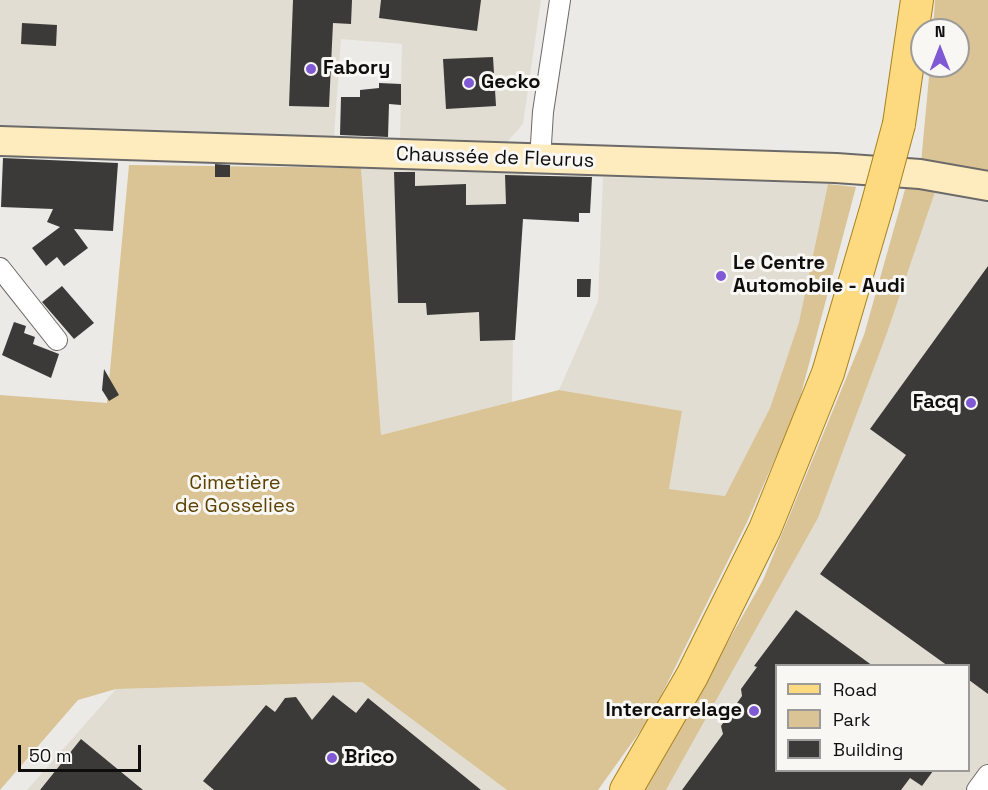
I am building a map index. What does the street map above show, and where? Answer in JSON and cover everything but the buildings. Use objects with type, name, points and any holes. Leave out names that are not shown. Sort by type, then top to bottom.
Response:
[{"type":"main road","points":[[626,790],[641,777],[765,530],[828,374],[899,124],[917,0]]},
{"type":"main road","name":"Chaussée de Fleurus","points":[[0,141],[836,168],[920,174],[988,186]]},
{"type":"street","points":[[540,160],[543,112],[560,0]]},
{"type":"street","points":[[0,268],[57,340]]},
{"type":"street","points":[[977,790],[988,776]]},
{"type":"shaded area","points":[[0,0],[541,0],[523,124],[507,142],[400,139],[402,44],[341,39],[334,137],[0,131]]},
{"type":"shaded area","points":[[361,168],[524,174],[513,337],[512,402],[381,435]]},
{"type":"shaded area","points":[[603,177],[828,184],[799,322],[770,408],[725,496],[669,489],[682,411],[559,390],[598,301]]},
{"type":"shaded area","points":[[936,189],[988,200],[988,790],[666,790],[818,518],[887,333]]},
{"type":"shaded area","points":[[362,682],[507,790],[27,790],[116,689]]},
{"type":"green space","points":[[935,0],[988,0],[988,196],[920,174],[929,78],[970,78],[970,18],[934,18]]},
{"type":"green space","name":"Cimetière de Gosselies","points":[[129,165],[361,168],[381,435],[559,390],[682,411],[669,489],[725,496],[770,408],[799,322],[828,184],[856,187],[797,409],[747,522],[651,716],[598,790],[507,790],[362,682],[116,689],[78,700],[0,790],[0,395],[107,403]]},
{"type":"green space","points":[[906,186],[936,189],[887,333],[818,518],[666,790],[644,790],[763,580],[864,335]]},
{"type":"place","name":"Fabory","points":[[311,69]]},
{"type":"place","name":"Gecko","points":[[469,83]]},
{"type":"place","name":"Le Centre Automobile - Audi","points":[[721,276]]},
{"type":"place","name":"Facq","points":[[971,403]]},
{"type":"place","name":"Intercarrelage","points":[[754,711]]},
{"type":"place","name":"Brico","points":[[332,758]]}]
